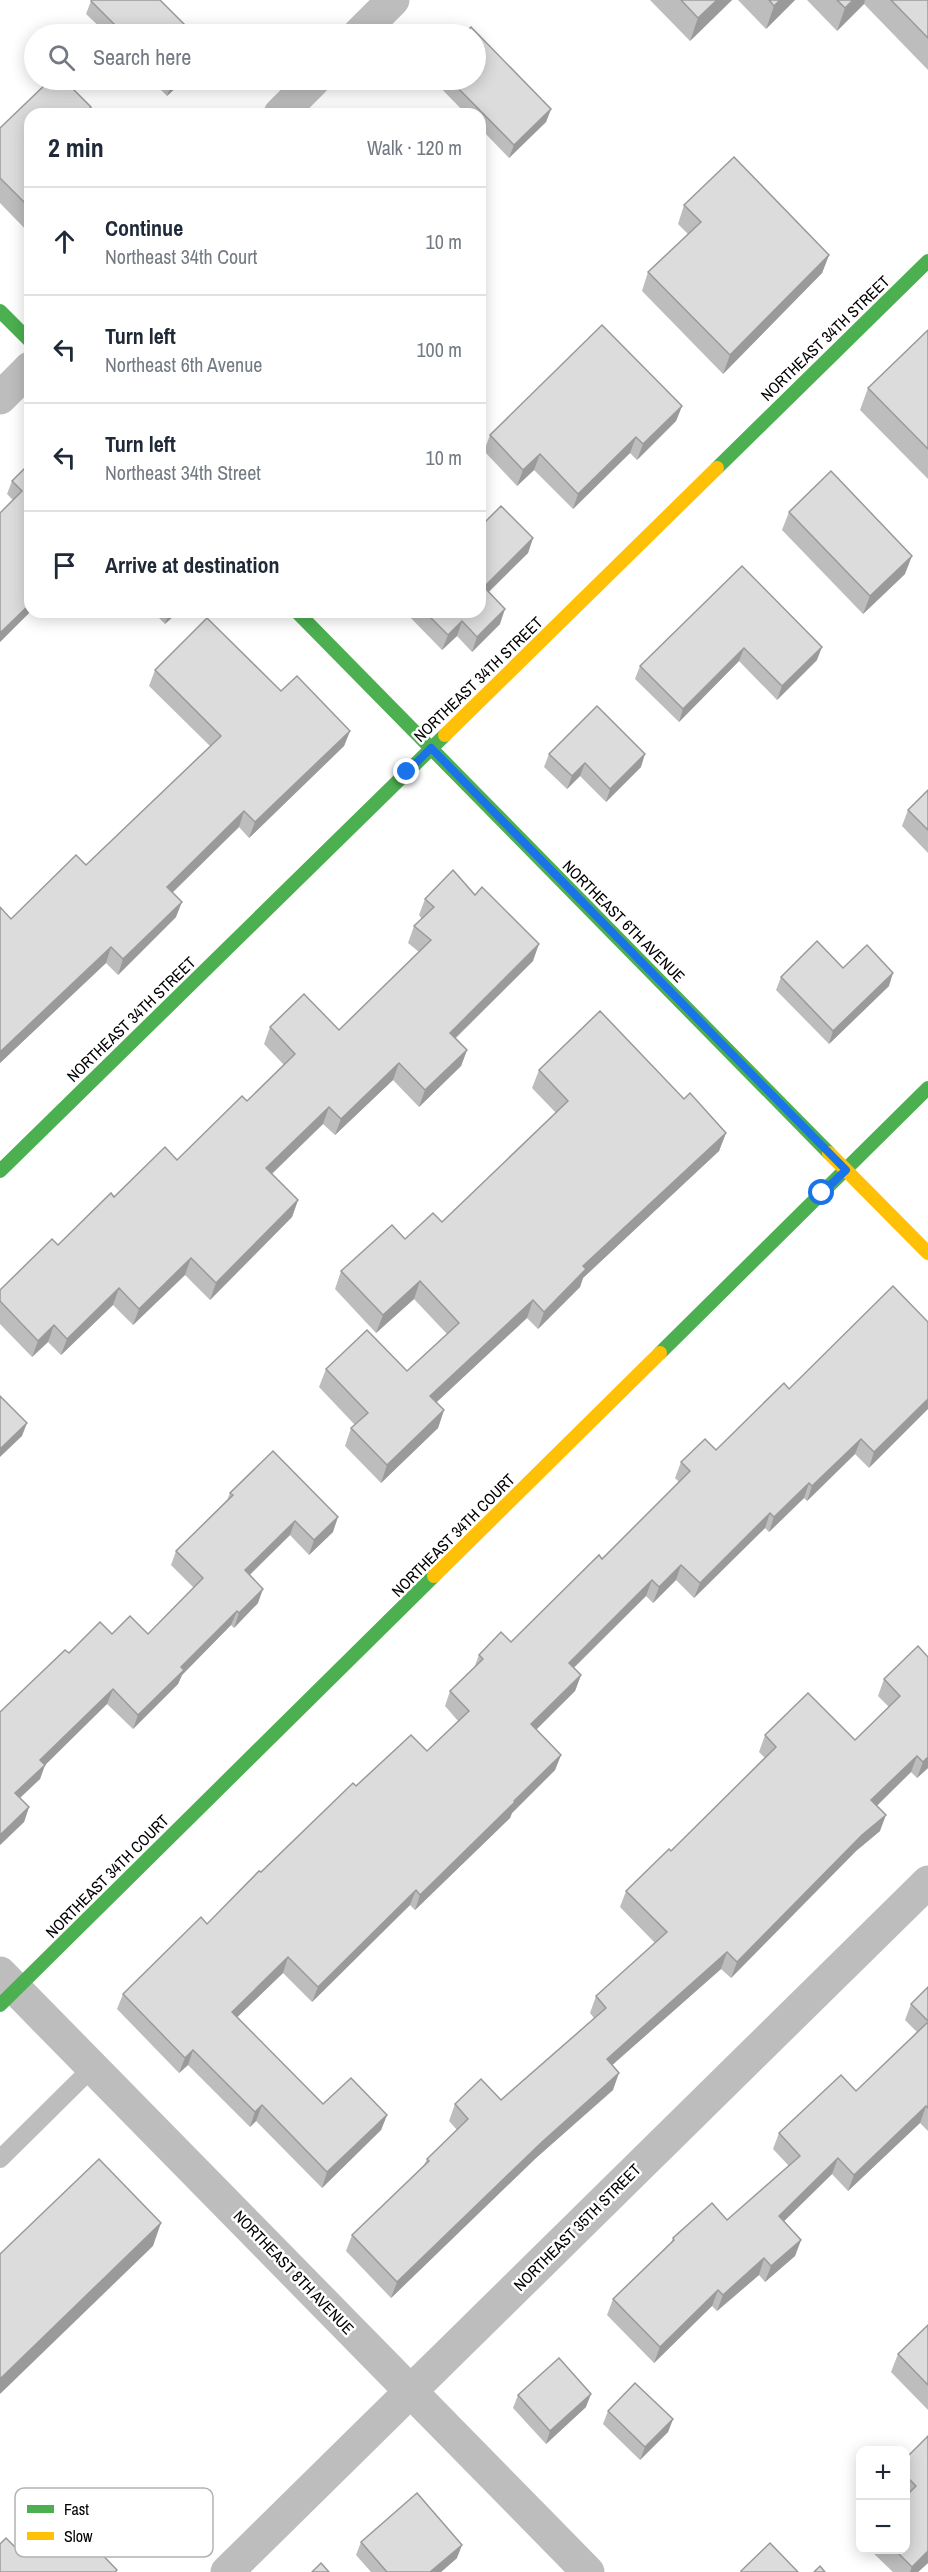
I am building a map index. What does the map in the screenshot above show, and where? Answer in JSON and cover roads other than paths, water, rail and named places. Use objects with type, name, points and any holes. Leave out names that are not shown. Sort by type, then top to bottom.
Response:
[{"type":"street","points":[[369,24],[393,0]]},
{"type":"street","points":[[286,108],[304,90]]},
{"type":"street","name":"NORTHEAST 34TH STREET","points":[[0,1171],[928,261]]},
{"type":"street","points":[[0,311],[24,335]]},
{"type":"street","points":[[0,398],[24,374]]},
{"type":"street","name":"NORTHEAST 6TH AVENUE","points":[[303,618],[928,1253]]},
{"type":"street","name":"NORTHEAST 34TH COURT","points":[[5,1989],[928,1088]]},
{"type":"street","name":"NORTHEAST 35TH STREET","points":[[227,2572],[928,1882]]},
{"type":"street","name":"NORTHEAST 8TH AVENUE","points":[[5,1989],[93,2067],[588,2572]]},
{"type":"lane","points":[[0,2159],[93,2067]]}]
